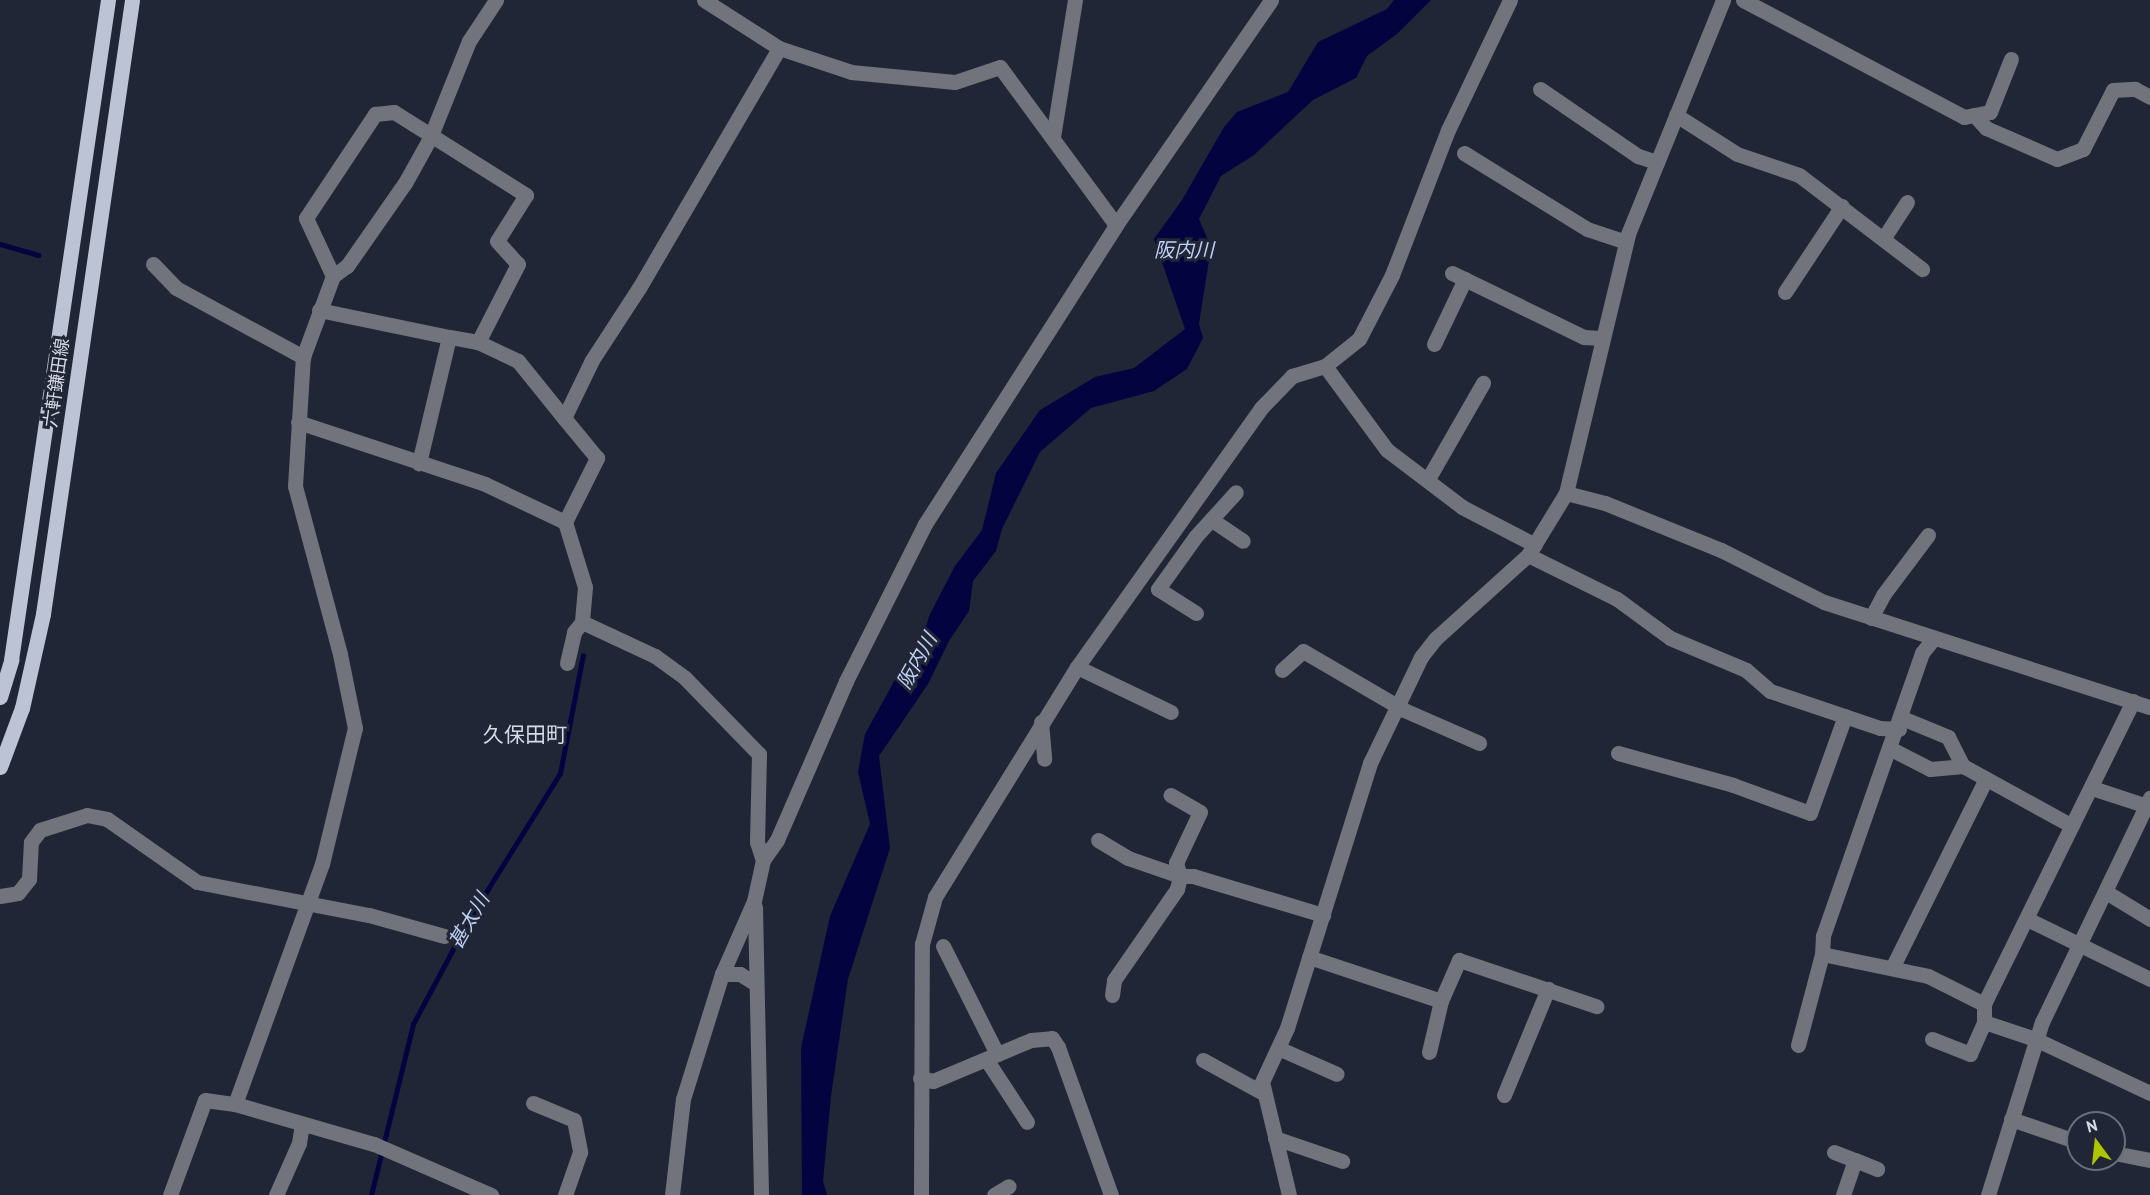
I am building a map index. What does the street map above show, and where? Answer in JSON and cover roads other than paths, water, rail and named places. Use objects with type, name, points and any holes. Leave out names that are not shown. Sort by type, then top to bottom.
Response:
[{"type":"main road","name":"六軒鎌田線","points":[[0,697],[11,660],[108,0]]},
{"type":"main road","name":"六軒鎌田線","points":[[0,766],[22,708],[43,614],[132,0]]},
{"type":"street","points":[[235,1104],[322,864],[355,728],[340,654],[295,486],[303,357],[333,276],[347,266],[405,183],[430,138],[469,41],[496,0]]},
{"type":"street","points":[[704,0],[778,48],[851,72],[955,82],[1000,67],[1116,225]]},
{"type":"street","points":[[1053,137],[1075,0]]},
{"type":"street","points":[[672,1195],[683,1099],[722,974],[754,901],[763,860],[777,840],[846,681],[925,524],[1116,225],[1271,0]]},
{"type":"street","points":[[921,1195],[922,944],[929,910],[1077,666],[1182,524],[1261,408],[1292,376],[1325,366],[1359,339],[1380,302],[1448,130],[1510,0]]},
{"type":"street","points":[[1289,1195],[1262,1082],[1278,1048],[1309,957],[1370,763],[1395,704],[1435,639],[1532,550],[1566,493],[1601,338],[1626,242],[1723,0]]},
{"type":"street","points":[[1743,0],[1964,117],[1990,112],[2011,59]]},
{"type":"street","points":[[564,418],[592,360],[633,297],[778,48]]},
{"type":"street","points":[[1540,89],[1638,156],[1657,162]]},
{"type":"street","points":[[1974,115],[1986,128],[2057,159],[2083,150],[2113,90],[2134,89],[2150,97]]},
{"type":"street","points":[[333,276],[306,218],[375,114],[394,112],[430,138],[526,195],[496,241],[518,264],[478,342]]},
{"type":"street","points":[[1676,115],[1737,154],[1799,175],[1922,269]]},
{"type":"street","points":[[1464,153],[1587,229],[1626,242]]},
{"type":"street","points":[[1883,239],[1907,202]]},
{"type":"street","points":[[1785,292],[1842,206]]},
{"type":"street","points":[[153,264],[176,288],[303,357]]},
{"type":"street","points":[[1434,344],[1458,276],[1584,337],[1601,338]]},
{"type":"street","points":[[319,310],[478,342],[518,361],[597,458],[565,522],[585,587],[582,621],[573,632],[567,663]]},
{"type":"street","points":[[419,463],[449,337]]},
{"type":"street","points":[[1325,366],[1387,450],[1462,507],[1617,599],[1670,638],[1746,670],[1770,691],[1880,728],[1900,724],[1948,737],[1963,766],[2072,826]]},
{"type":"street","points":[[1428,479],[1483,383]]},
{"type":"street","points":[[298,422],[485,484],[565,522]]},
{"type":"street","points":[[1196,613],[1158,589],[1196,536],[1236,492]]},
{"type":"street","points":[[1566,493],[1605,503],[1721,550],[1824,602],[2150,707]]},
{"type":"street","points":[[1212,520],[1243,542]]},
{"type":"street","points":[[1182,524],[1196,536]]},
{"type":"street","points":[[1871,618],[1883,595],[1928,535]]},
{"type":"street","points":[[582,621],[655,656],[685,678],[759,754],[757,842],[763,860]]},
{"type":"street","points":[[1798,1045],[1822,954],[1823,936],[1900,724],[1922,653],[1934,638]]},
{"type":"street","points":[[1282,670],[1303,651],[1349,681],[1479,743]]},
{"type":"street","points":[[1077,666],[1171,712]]},
{"type":"street","points":[[1932,1039],[1970,1054],[1984,1022],[1984,1004],[2133,701]]},
{"type":"street","points":[[1618,753],[1733,785],[1810,813],[1845,716]]},
{"type":"street","points":[[1041,722],[1044,759]]},
{"type":"street","points":[[1891,749],[1930,769],[1963,766]]},
{"type":"street","points":[[1893,966],[1986,779]]},
{"type":"street","points":[[1988,1195],[2036,1039],[2149,804],[2092,788]]},
{"type":"street","points":[[1112,995],[1114,980],[1147,937],[1177,889],[1180,876],[1176,863],[1200,812],[1170,795]]},
{"type":"street","points":[[0,896],[18,893],[29,879],[31,842],[40,830],[87,815],[107,819],[197,882],[306,903],[444,936]]},
{"type":"street","points":[[1098,840],[1128,858],[1180,876],[1193,876],[1323,915]]},
{"type":"street","points":[[2106,892],[2150,919]]},
{"type":"street","points":[[754,901],[761,1195]]},
{"type":"street","points":[[2027,919],[2150,979]]},
{"type":"street","points":[[943,946],[992,1056],[1027,1122]]},
{"type":"street","points":[[1822,954],[1893,966],[1928,976],[1984,1004]]},
{"type":"street","points":[[1309,957],[1441,1001]]},
{"type":"street","points":[[1429,1052],[1441,1001],[1459,960],[1596,1006]]},
{"type":"street","points":[[722,974],[740,974],[756,984]]},
{"type":"street","points":[[1504,1095],[1548,989]]},
{"type":"street","points":[[1984,1022],[2036,1039],[2150,1093]]},
{"type":"street","points":[[920,1078],[933,1081],[1031,1040],[1052,1038],[1058,1047],[1112,1195]]},
{"type":"street","points":[[1278,1048],[1338,1074]]},
{"type":"street","points":[[1203,1060],[1263,1093]]},
{"type":"street","points":[[170,1195],[205,1100],[235,1104],[383,1147],[491,1195]]},
{"type":"street","points":[[533,1103],[574,1120],[580,1152],[565,1195]]},
{"type":"street","points":[[2011,1119],[2066,1138]]},
{"type":"street","points":[[276,1195],[299,1143],[302,1124]]},
{"type":"street","points":[[1275,1138],[1342,1161]]},
{"type":"street","points":[[1834,1152],[1877,1169]]},
{"type":"street","points":[[2126,1155],[2150,1160]]},
{"type":"street","points":[[1843,1195],[1855,1160]]},
{"type":"street","points":[[994,1195],[1010,1186]]},
{"type":"water","name":"阪内川","points":[[1394,0],[1431,0],[1397,34],[1367,56],[1356,78],[1313,100],[1254,155],[1221,176],[1199,219],[1211,247],[1199,324],[1203,338],[1187,369],[1154,391],[1091,408],[1040,452],[1002,529],[996,551],[973,581],[969,611],[949,641],[928,684],[879,756],[890,848],[848,979],[831,1096],[823,1181],[827,1195],[802,1195],[801,1048],[830,916],[870,824],[858,772],[865,734],[896,678],[915,659],[930,614],[955,566],[982,530],[996,473],[1040,410],[1095,377],[1134,368],[1185,329],[1154,239],[1182,200],[1224,127],[1237,112],[1288,92],[1318,42],[1387,9]]},
{"type":"waterway","name":"甚太川","points":[[0,244],[38,255]]},
{"type":"waterway","name":"甚太川","points":[[371,1195],[413,1024],[468,921],[560,773],[583,655]]},
{"type":"district","name":"久保田町","points":[[525,735]]}]
